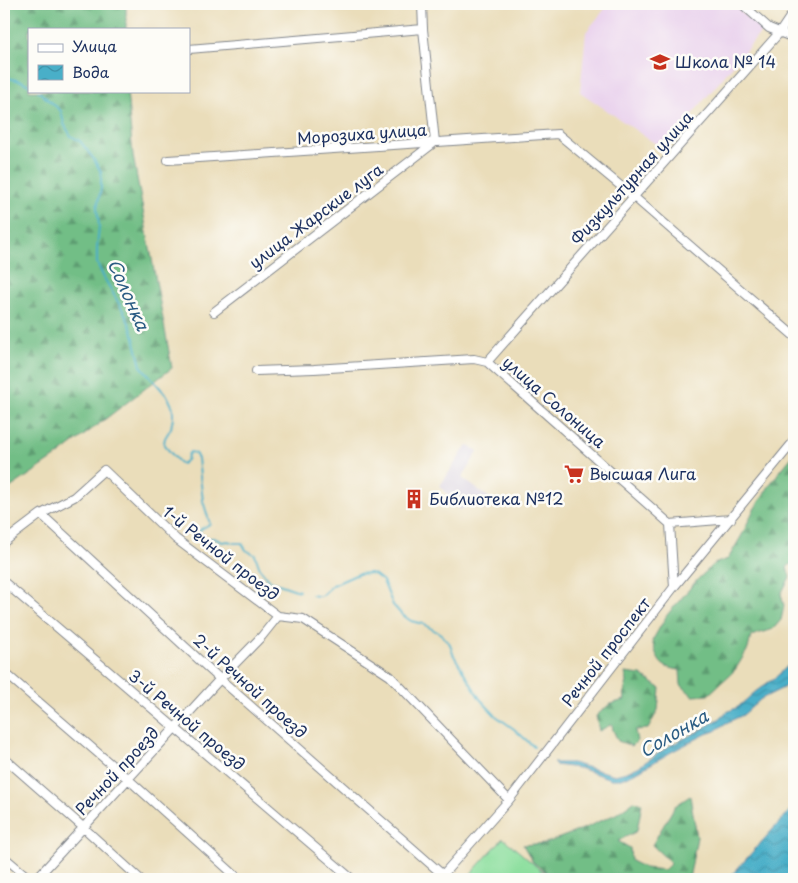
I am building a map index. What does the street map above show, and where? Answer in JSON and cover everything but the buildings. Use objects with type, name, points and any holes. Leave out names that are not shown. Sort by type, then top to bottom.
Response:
[{"type":"street","points":[[422,4],[435,142]]},
{"type":"street","points":[[742,4],[769,28],[794,38]]},
{"type":"street","name":"Физкультурная улица","points":[[487,362],[780,32],[794,11]]},
{"type":"street","points":[[190,48],[423,29]]},
{"type":"street","name":"Морозиха улица","points":[[168,160],[558,134],[634,198]]},
{"type":"street","name":"улица Жарские луга","points":[[214,312],[435,142]]},
{"type":"street","points":[[634,198],[794,336]]},
{"type":"street","points":[[256,371],[314,370],[474,359],[487,362]]},
{"type":"street","name":"улица Солоница","points":[[487,362],[670,524]]},
{"type":"street","name":"Речной проспект","points":[[441,877],[509,800],[674,587],[794,441]]},
{"type":"street","name":"1-й Речной проезд","points":[[41,514],[74,497],[104,470],[176,539],[278,616],[303,619],[390,676],[509,800]]},
{"type":"street","points":[[4,542],[41,514]]},
{"type":"street","name":"2-й Речной проезд","points":[[41,514],[220,679],[441,877]]},
{"type":"street","points":[[674,587],[670,524],[731,519]]},
{"type":"street","name":"3-й Речной проезд","points":[[4,582],[352,879]]},
{"type":"street","name":"Речной проезд","points":[[36,879],[262,636],[278,616]]},
{"type":"street","points":[[4,672],[128,779],[239,879]]},
{"type":"street","points":[[4,758],[140,879]]},
{"type":"street","points":[[4,857],[30,879]]},
{"type":"shaded area","name":"Школа № 14","points":[[609,4],[732,4],[762,31],[663,149],[580,92],[586,32]]},
{"type":"shaded area","points":[[467,445],[478,451],[462,478],[491,499],[485,510],[469,505],[460,510],[440,486]]},
{"type":"green space","points":[[4,4],[126,4],[126,28],[28,28],[28,92],[127,92],[133,156],[172,368],[57,456],[4,492]]},
{"type":"green space","points":[[794,454],[794,562],[787,567],[790,577],[781,594],[784,606],[781,620],[773,629],[751,636],[748,649],[735,670],[708,695],[693,696],[681,685],[680,670],[667,667],[660,662],[652,641],[667,615],[698,579],[714,564],[728,559],[753,511],[773,480]]},
{"type":"green space","points":[[625,673],[641,675],[660,688],[658,710],[648,729],[635,730],[637,741],[632,746],[618,741],[612,724],[599,731],[596,716],[610,704],[625,700],[624,692],[627,682]]},
{"type":"green space","points":[[690,796],[697,837],[689,879],[554,879],[533,862],[523,845],[546,843],[578,831],[616,814],[634,801],[642,803],[637,831],[618,841],[630,848],[631,861],[645,868],[664,870],[671,863],[652,845],[675,806]]},
{"type":"green space","points":[[503,838],[551,879],[466,879]]},
{"type":"water","points":[[794,660],[794,679],[783,688],[761,699],[743,715],[715,731],[621,779],[611,779],[579,768],[555,765],[553,763],[572,763],[615,775],[627,772],[738,707]]},
{"type":"water","points":[[794,806],[794,879],[728,879]]},
{"type":"waterway","name":"Солонка","points":[[4,77],[28,84]]},
{"type":"waterway","name":"Солонка","points":[[39,92],[61,111],[64,124],[71,136],[80,141],[101,172],[101,188],[97,208],[99,226],[97,263],[132,330],[141,366],[168,397],[173,408],[171,428],[164,443],[182,464],[187,460],[190,452],[195,453],[198,459],[203,501],[210,524],[199,532],[205,538],[214,538],[222,542],[242,543],[246,550],[255,555],[260,569],[270,581],[299,591]]},
{"type":"waterway","name":"Солонка","points":[[312,595],[321,596],[333,585],[358,574],[374,574],[383,581],[393,605],[401,614],[411,621],[423,624],[441,634],[450,644],[453,654],[480,699],[496,716],[534,747]]},
{"type":"place","name":"Школа № 14","points":[[660,62]]},
{"type":"place","name":"Высшая Лига","points":[[574,474]]},
{"type":"place","name":"Библиотека №12","points":[[414,499]]}]
